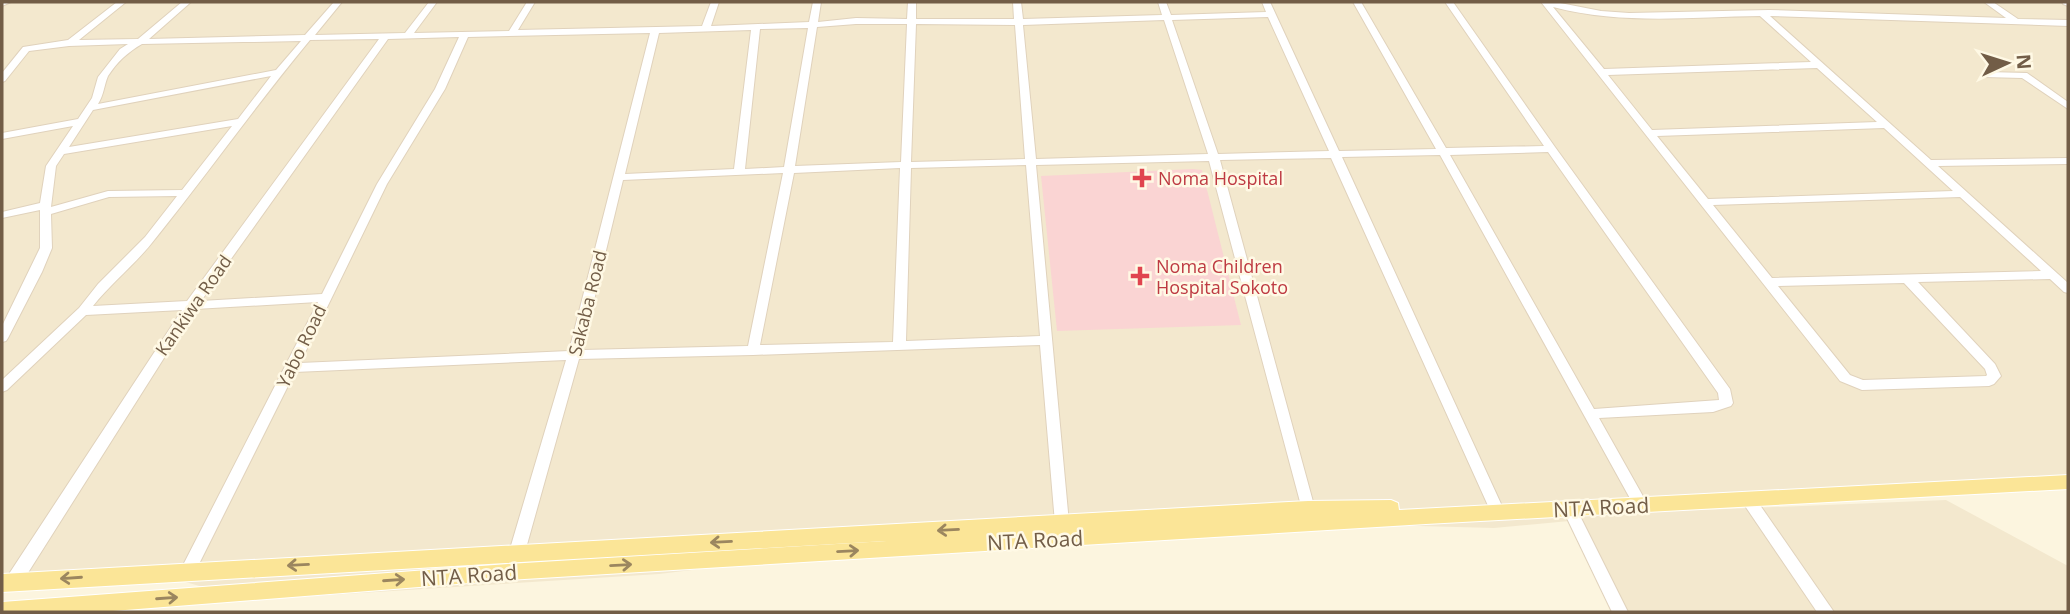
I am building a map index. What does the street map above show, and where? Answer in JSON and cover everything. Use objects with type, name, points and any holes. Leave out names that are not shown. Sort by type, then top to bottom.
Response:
[{"type":"main road","name":"NTA Road","points":[[7,582],[1308,509],[1495,506],[2068,471]]},
{"type":"main road","name":"NTA Road","points":[[2,611],[508,572],[1569,508],[2068,482]]},
{"type":"street","points":[[2,3],[7,2]]},
{"type":"street","points":[[69,43],[122,2]]},
{"type":"street","points":[[2,338],[46,248],[46,208],[51,166],[97,98],[103,77],[123,51],[141,41],[187,2]]},
{"type":"street","points":[[2,387],[83,311],[102,286],[149,240],[279,72],[338,2]]},
{"type":"street","points":[[407,36],[433,2]]},
{"type":"street","points":[[512,33],[531,2]]},
{"type":"street","points":[[706,28],[715,2]]},
{"type":"street","points":[[753,351],[789,169],[817,2]]},
{"type":"street","points":[[899,346],[912,2]]},
{"type":"street","points":[[1017,2],[1062,523]]},
{"type":"street","points":[[1162,2],[1214,158],[1308,509]]},
{"type":"street","points":[[1266,2],[1495,506]]},
{"type":"street","points":[[1357,2],[1637,498]]},
{"type":"street","points":[[1449,2],[1551,149],[1726,391],[1726,403],[1713,407],[1590,414]]},
{"type":"street","points":[[1546,2],[1609,16],[1762,13],[2068,23]]},
{"type":"street","points":[[1546,2],[1845,378],[1862,385],[1989,381],[1994,376],[1990,367],[1907,278]]},
{"type":"street","points":[[1802,2],[1815,14]]},
{"type":"street","points":[[1987,2],[2016,22]]},
{"type":"street","points":[[1762,13],[2068,289]]},
{"type":"street","points":[[2,79],[26,49],[69,43],[305,40],[756,27],[856,21],[1020,22],[1271,14]]},
{"type":"street","points":[[739,171],[756,27]]},
{"type":"street","name":"Sakaba Road","points":[[508,572],[519,554],[575,355],[655,30]]},
{"type":"street","points":[[326,298],[382,184],[440,89],[464,35]]},
{"type":"street","name":"Kankiwa Road","points":[[7,582],[191,305],[385,37]]},
{"type":"street","points":[[1602,72],[1818,65]]},
{"type":"street","points":[[91,108],[279,72]]},
{"type":"street","points":[[1987,75],[2024,75],[2068,106]]},
{"type":"street","points":[[60,152],[242,121]]},
{"type":"street","points":[[2,136],[79,122]]},
{"type":"street","points":[[1648,133],[1888,125]]},
{"type":"street","points":[[619,177],[905,165],[1551,149]]},
{"type":"street","points":[[1930,163],[2068,161]]},
{"type":"street","points":[[2,215],[108,194],[185,193]]},
{"type":"street","points":[[1704,202],[1964,194]]},
{"type":"street","points":[[1771,282],[2053,275]]},
{"type":"street","name":"Yabo Road","points":[[83,311],[326,298],[188,571]]},
{"type":"street","points":[[291,368],[575,355],[1046,340]]},
{"type":"street","points":[[1748,499],[1825,612]]},
{"type":"street","points":[[1569,508],[1620,612]]},
{"type":"shaded area","points":[[2,2],[2068,2],[2068,479],[1702,510],[1946,500],[2068,566],[2068,612],[1628,612],[1580,520],[1494,528],[1267,522],[1010,531],[659,574],[250,600],[160,575],[2,586]]},
{"type":"shaded area","name":"Noma Children Hospital Sokoto","points":[[1202,170],[1241,325],[1057,331],[1041,176]]},
{"type":"place","name":"Noma Hospital","points":[[1142,178]]},
{"type":"place","name":"Noma Children Hospital Sokoto","points":[[1140,276]]}]
